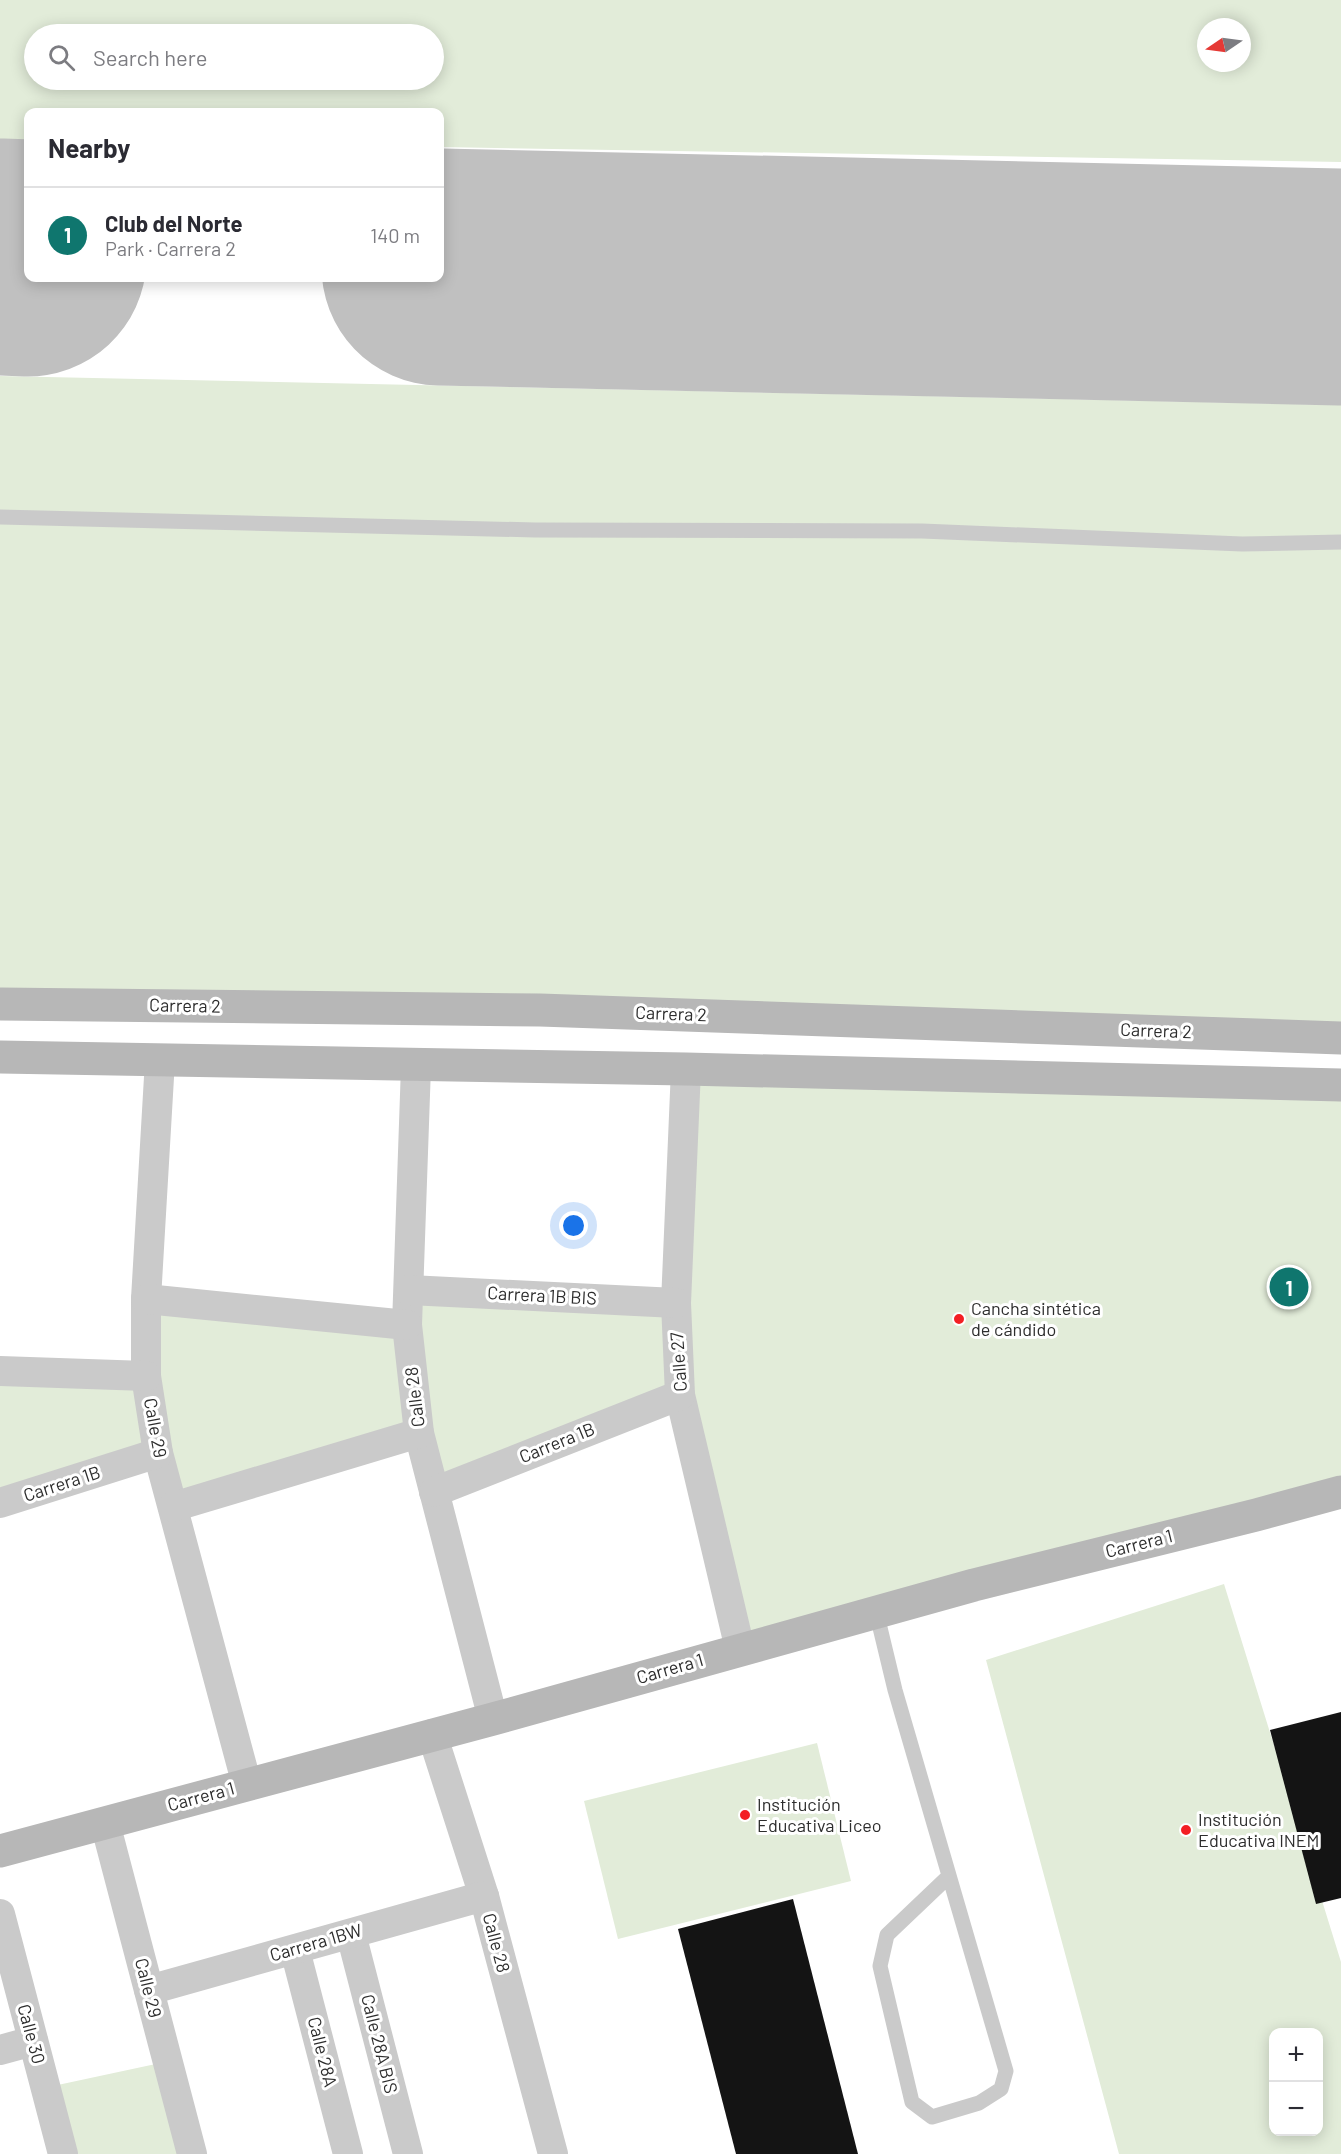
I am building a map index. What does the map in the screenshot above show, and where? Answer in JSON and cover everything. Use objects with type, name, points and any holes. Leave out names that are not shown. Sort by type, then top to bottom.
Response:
[{"type":"main road","name":"Carrera 2","points":[[0,1004],[540,1010],[1341,1038]]},
{"type":"main road","points":[[0,1057],[686,1069],[1341,1085]]},
{"type":"main road","name":"Carrera 1","points":[[0,1851],[494,1719],[876,1611],[1341,1492]]},
{"type":"street","name":"Calle 29","points":[[160,1060],[146,1299],[146,1376],[158,1454],[247,1785]]},
{"type":"street","name":"Calle 28","points":[[416,1065],[407,1325],[419,1433],[494,1719]]},
{"type":"street","name":"Calle 27","points":[[686,1069],[676,1303],[680,1395],[740,1649]]},
{"type":"street","name":"Carrera 1B BIS","points":[[409,1290],[676,1303]]},
{"type":"street","points":[[146,1299],[407,1325]]},
{"type":"street","points":[[0,1371],[146,1376]]},
{"type":"street","name":"Carrera 1B","points":[[434,1492],[680,1395]]},
{"type":"street","points":[[173,1507],[419,1433]]},
{"type":"street","name":"Carrera 1B","points":[[0,1503],[158,1454]]},
{"type":"street","name":"Calle 28","points":[[432,1734],[484,1896],[553,2154]]},
{"type":"street","name":"Calle 29","points":[[105,1823],[192,2154]]},
{"type":"street","name":"Carrera 1BW","points":[[149,1990],[484,1896]]},
{"type":"street","name":"Calle 30","points":[[0,1914],[63,2154]]},
{"type":"street","name":"Calle 28A BIS","points":[[351,1934],[408,2154]]},
{"type":"street","name":"Calle 28A","points":[[295,1950],[348,2154]]},
{"type":"street","points":[[0,2050],[33,2041]]},
{"type":"lane","points":[[0,517],[523,530],[922,531],[1242,544],[1341,542]]},
{"type":"lane","points":[[876,1611],[895,1690],[950,1876],[1006,2070],[1001,2089],[979,2103],[932,2117],[912,2102],[880,1966],[887,1935],[950,1876]]},
{"type":"green space","points":[[0,0],[1341,0],[1341,162],[444,147],[444,108],[24,108],[24,141],[0,140]]},
{"type":"green space","points":[[0,376],[1341,405],[1341,1038],[0,1004]]},
{"type":"green space","name":"Cancha sintética de cándido","points":[[679,1071],[1341,1082],[1341,1492],[746,1645],[681,1387],[436,1490],[421,1431],[174,1504],[158,1453],[0,1502],[0,1372],[146,1377],[146,1301],[410,1324],[409,1294],[679,1307]]},
{"type":"green space","name":"Institución Educativa INEM","points":[[1224,1584],[1341,1962],[1341,2154],[1119,2154],[986,1660]]},
{"type":"green space","points":[[817,1743],[851,1881],[618,1939],[584,1801]]},
{"type":"green space","points":[[165,2062],[189,2154],[71,2154],[53,2086]]},
{"type":"building","points":[[1341,1712],[1341,1898],[1316,1904],[1270,1730]]},
{"type":"building","points":[[793,1899],[858,2154],[736,2154],[678,1929]]},
{"type":"runway","points":[[0,257],[24,258]]},
{"type":"runway","points":[[444,267],[1341,287]]},
{"type":"place","name":"Club del Norte","points":[[1289,1287]]},
{"type":"place","name":"Cancha sintética de cándido","points":[[959,1319]]},
{"type":"place","name":"Institución Educativa Liceo","points":[[745,1815]]},
{"type":"place","name":"Institución Educativa INEM","points":[[1186,1830]]}]
